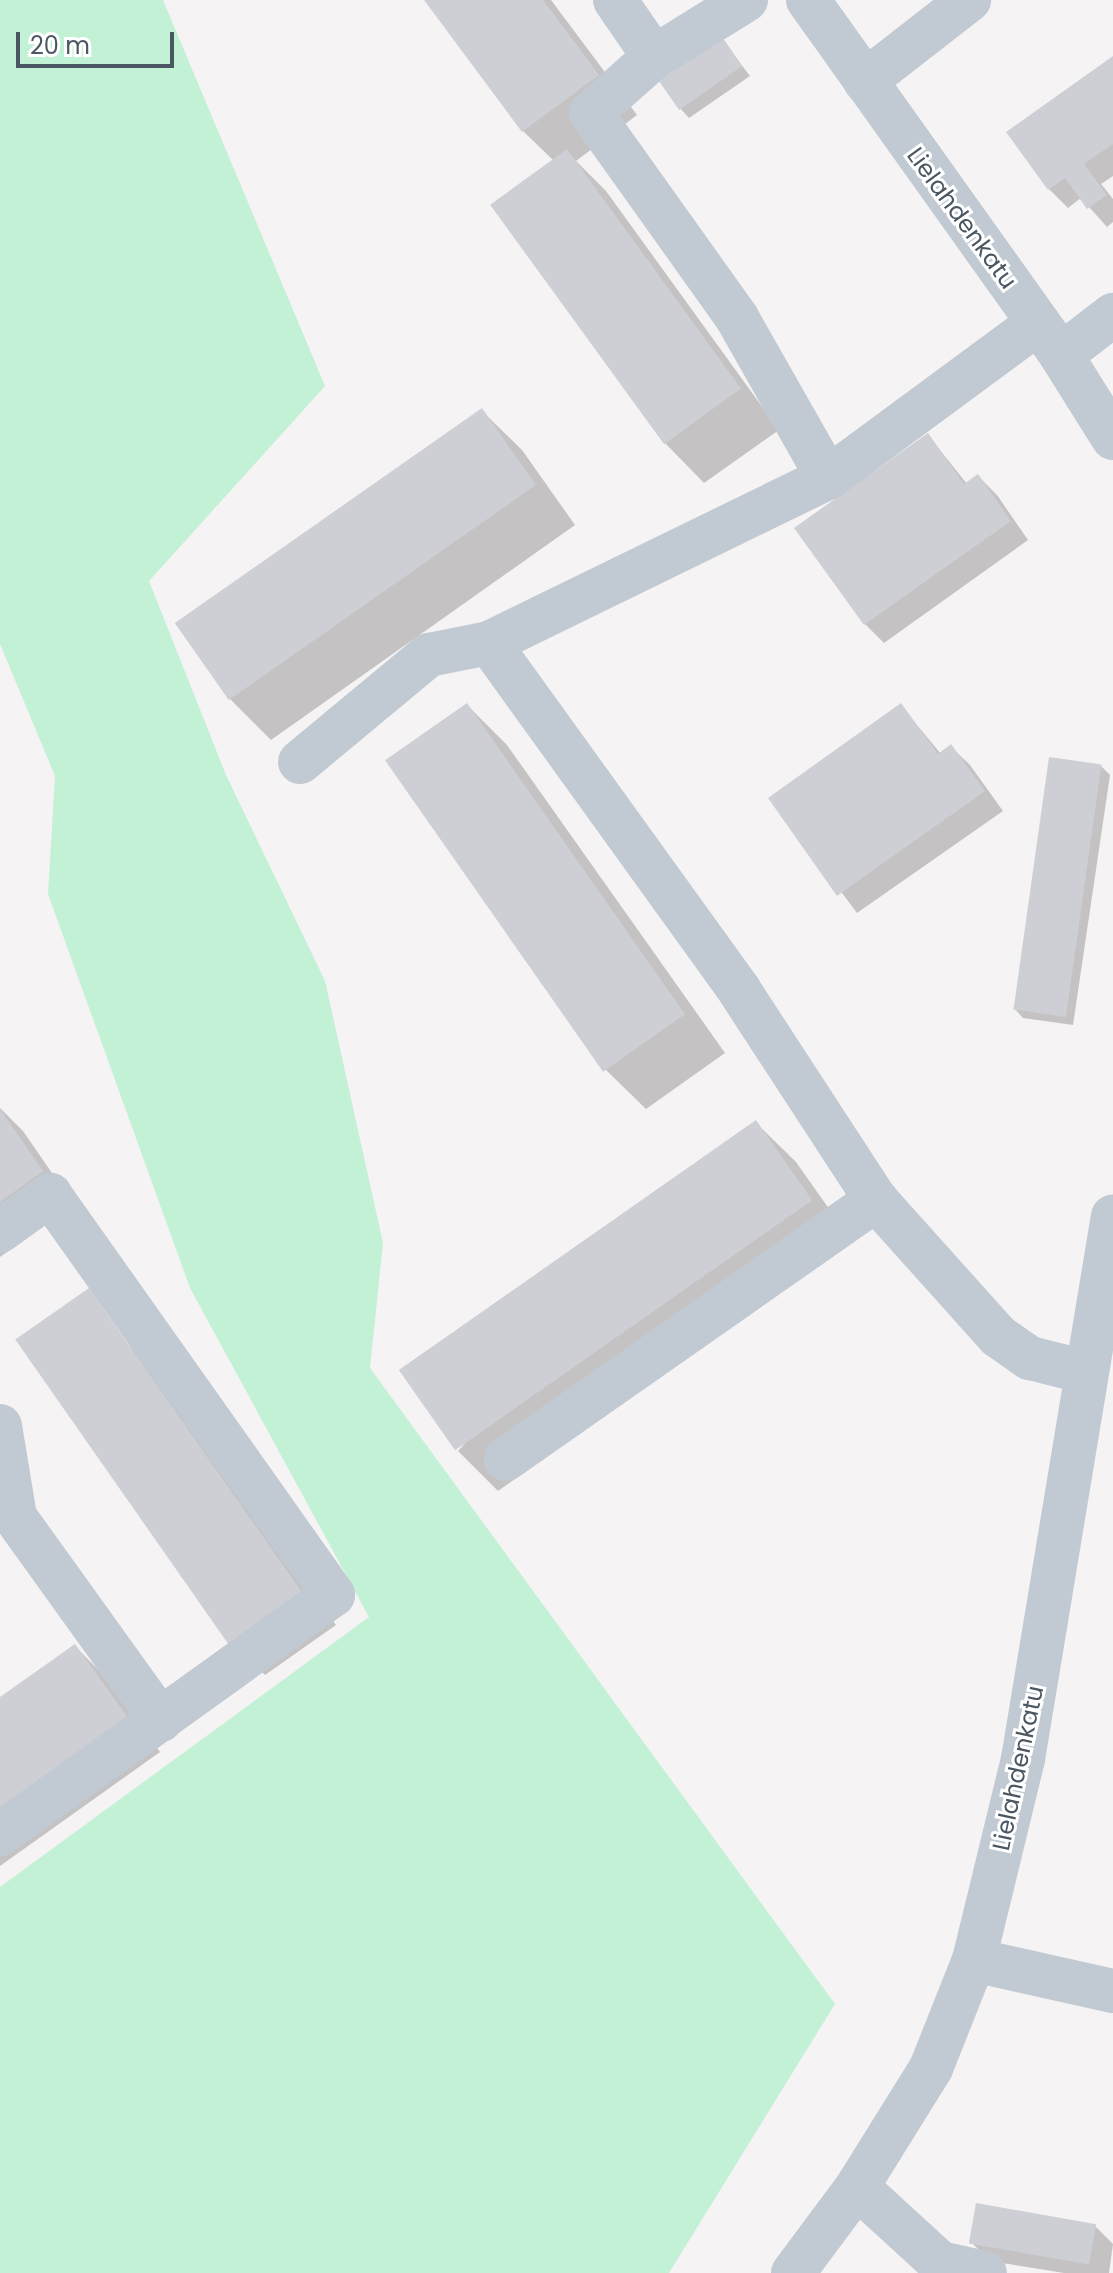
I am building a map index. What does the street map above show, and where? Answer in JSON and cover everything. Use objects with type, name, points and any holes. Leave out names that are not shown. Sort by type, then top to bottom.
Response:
[{"type":"street","points":[[615,0],[654,57]]},
{"type":"street","points":[[746,0],[654,57],[591,113],[737,318],[828,478]]},
{"type":"street","name":"Lielahdenkatu","points":[[808,0],[1049,339],[1112,436]]},
{"type":"street","points":[[865,81],[969,0]]},
{"type":"street","points":[[300,762],[429,655],[489,643],[828,478],[1049,339],[1113,315]]},
{"type":"street","points":[[489,643],[739,990],[876,1200],[998,1336],[1030,1358],[1086,1372]]},
{"type":"street","points":[[0,1231],[50,1195],[333,1595],[0,1834]]},
{"type":"street","points":[[506,1459],[876,1200]]},
{"type":"street","name":"Lielahdenkatu","points":[[793,2273],[857,2187],[931,2068],[974,1960],[1023,1759],[1113,1216]]},
{"type":"street","points":[[0,1426],[15,1517],[161,1720]]},
{"type":"street","points":[[974,1960],[1113,1991]]},
{"type":"street","points":[[857,2187],[940,2263],[985,2273]]},
{"type":"green space","points":[[0,0],[163,0],[325,386],[149,581],[226,775],[325,981],[383,1243],[370,1368],[835,2004],[669,2273],[0,2273],[0,1887],[369,1617],[190,1288],[48,894],[55,776],[0,644]]},
{"type":"building","points":[[424,0],[543,0],[599,75],[522,132]]},
{"type":"building","points":[[720,34],[742,66],[679,110],[657,78]]},
{"type":"building","points":[[1113,56],[1113,144],[1084,164],[1107,195],[1087,209],[1065,178],[1048,190],[1006,132]]},
{"type":"building","points":[[567,149],[741,388],[664,444],[490,205]]},
{"type":"building","points":[[482,408],[536,485],[229,700],[175,623]]},
{"type":"building","points":[[928,433],[964,484],[978,474],[1011,521],[864,625],[794,528]]},
{"type":"building","points":[[467,703],[685,1014],[603,1072],[385,760]]},
{"type":"building","points":[[901,703],[938,754],[951,744],[985,791],[837,896],[768,798]]},
{"type":"building","points":[[1049,757],[1101,764],[1066,1017],[1014,1010]]},
{"type":"building","points":[[0,1109],[43,1171],[0,1202]]},
{"type":"building","points":[[756,1120],[812,1200],[455,1450],[399,1370]]},
{"type":"building","points":[[89,1288],[303,1594],[229,1645],[15,1340]]},
{"type":"building","points":[[75,1644],[129,1719],[0,1811],[0,1697]]},
{"type":"building","points":[[976,2203],[1096,2224],[1089,2265],[969,2243]]}]
